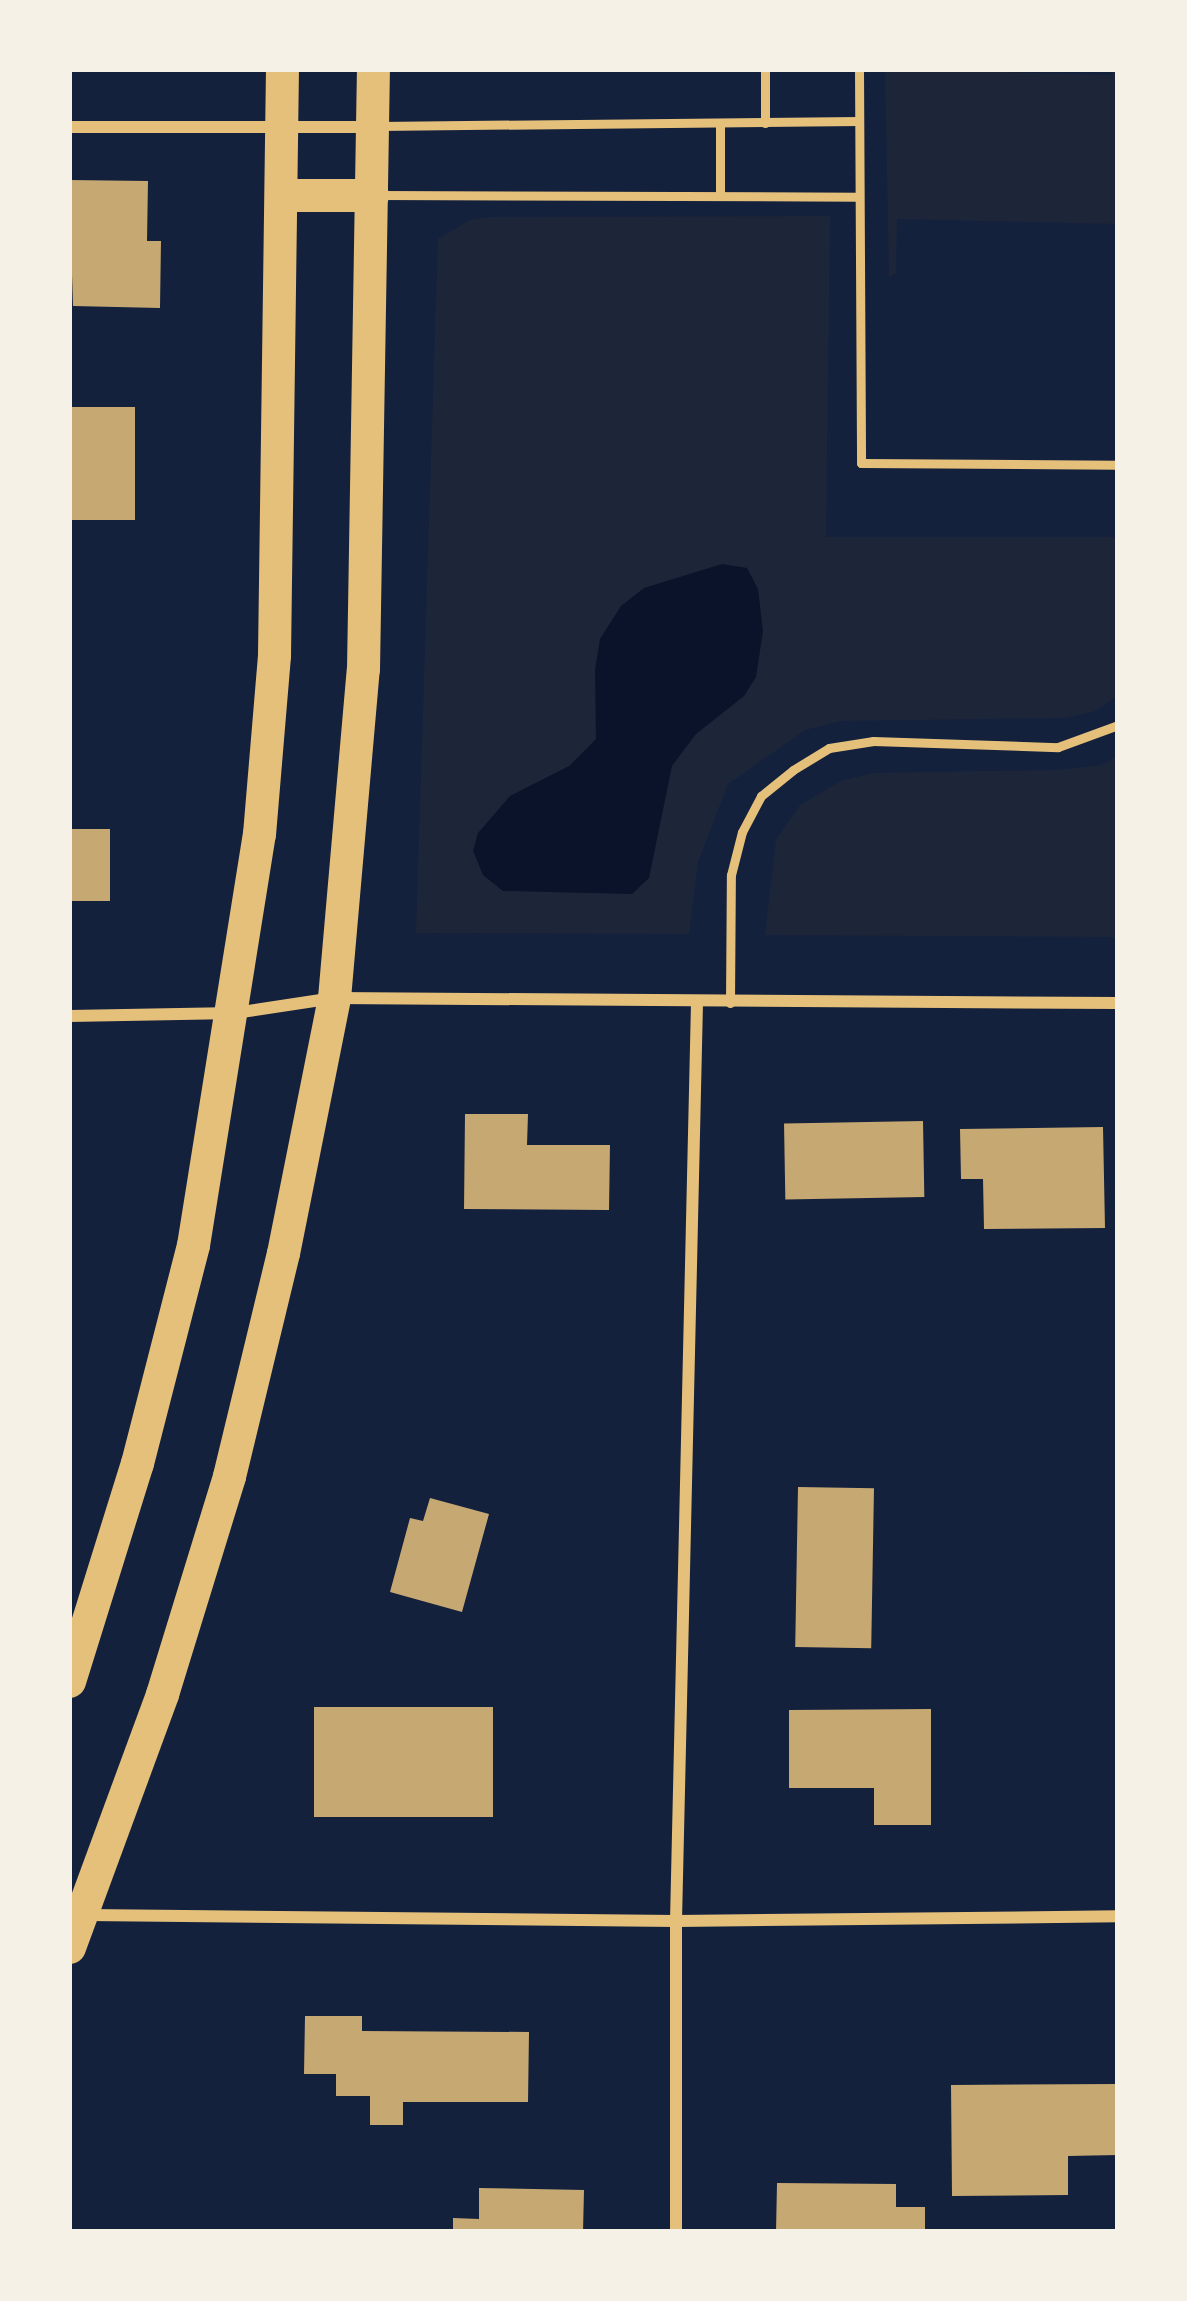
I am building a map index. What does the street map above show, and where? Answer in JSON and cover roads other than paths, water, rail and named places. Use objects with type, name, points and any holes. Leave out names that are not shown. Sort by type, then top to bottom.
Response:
[{"type":"highway","points":[[69,1681],[137,1463],[193,1245],[235,1013],[259,834],[274,655],[282,69]]},
{"type":"highway","points":[[69,1947],[76,1915],[162,1694],[229,1476],[283,1253],[334,998],[363,669],[374,69]]},
{"type":"highway","points":[[281,195],[372,195]]},
{"type":"street","points":[[69,127],[374,127]]},
{"type":"street","points":[[69,1016],[235,1013],[334,998],[1118,1004]]},
{"type":"street","points":[[676,2232],[676,1921],[697,1004]]},
{"type":"street","points":[[76,1915],[676,1921],[1118,1916]]},
{"type":"lane","points":[[765,69],[765,123]]},
{"type":"lane","points":[[859,69],[861,463],[1118,465]]},
{"type":"lane","points":[[374,127],[859,121]]},
{"type":"lane","points":[[720,123],[721,196]]},
{"type":"lane","points":[[372,195],[859,197]]},
{"type":"lane","points":[[730,1004],[731,875],[742,832],[761,796],[793,770],[830,748],[873,741],[1058,747],[1118,725]]}]
